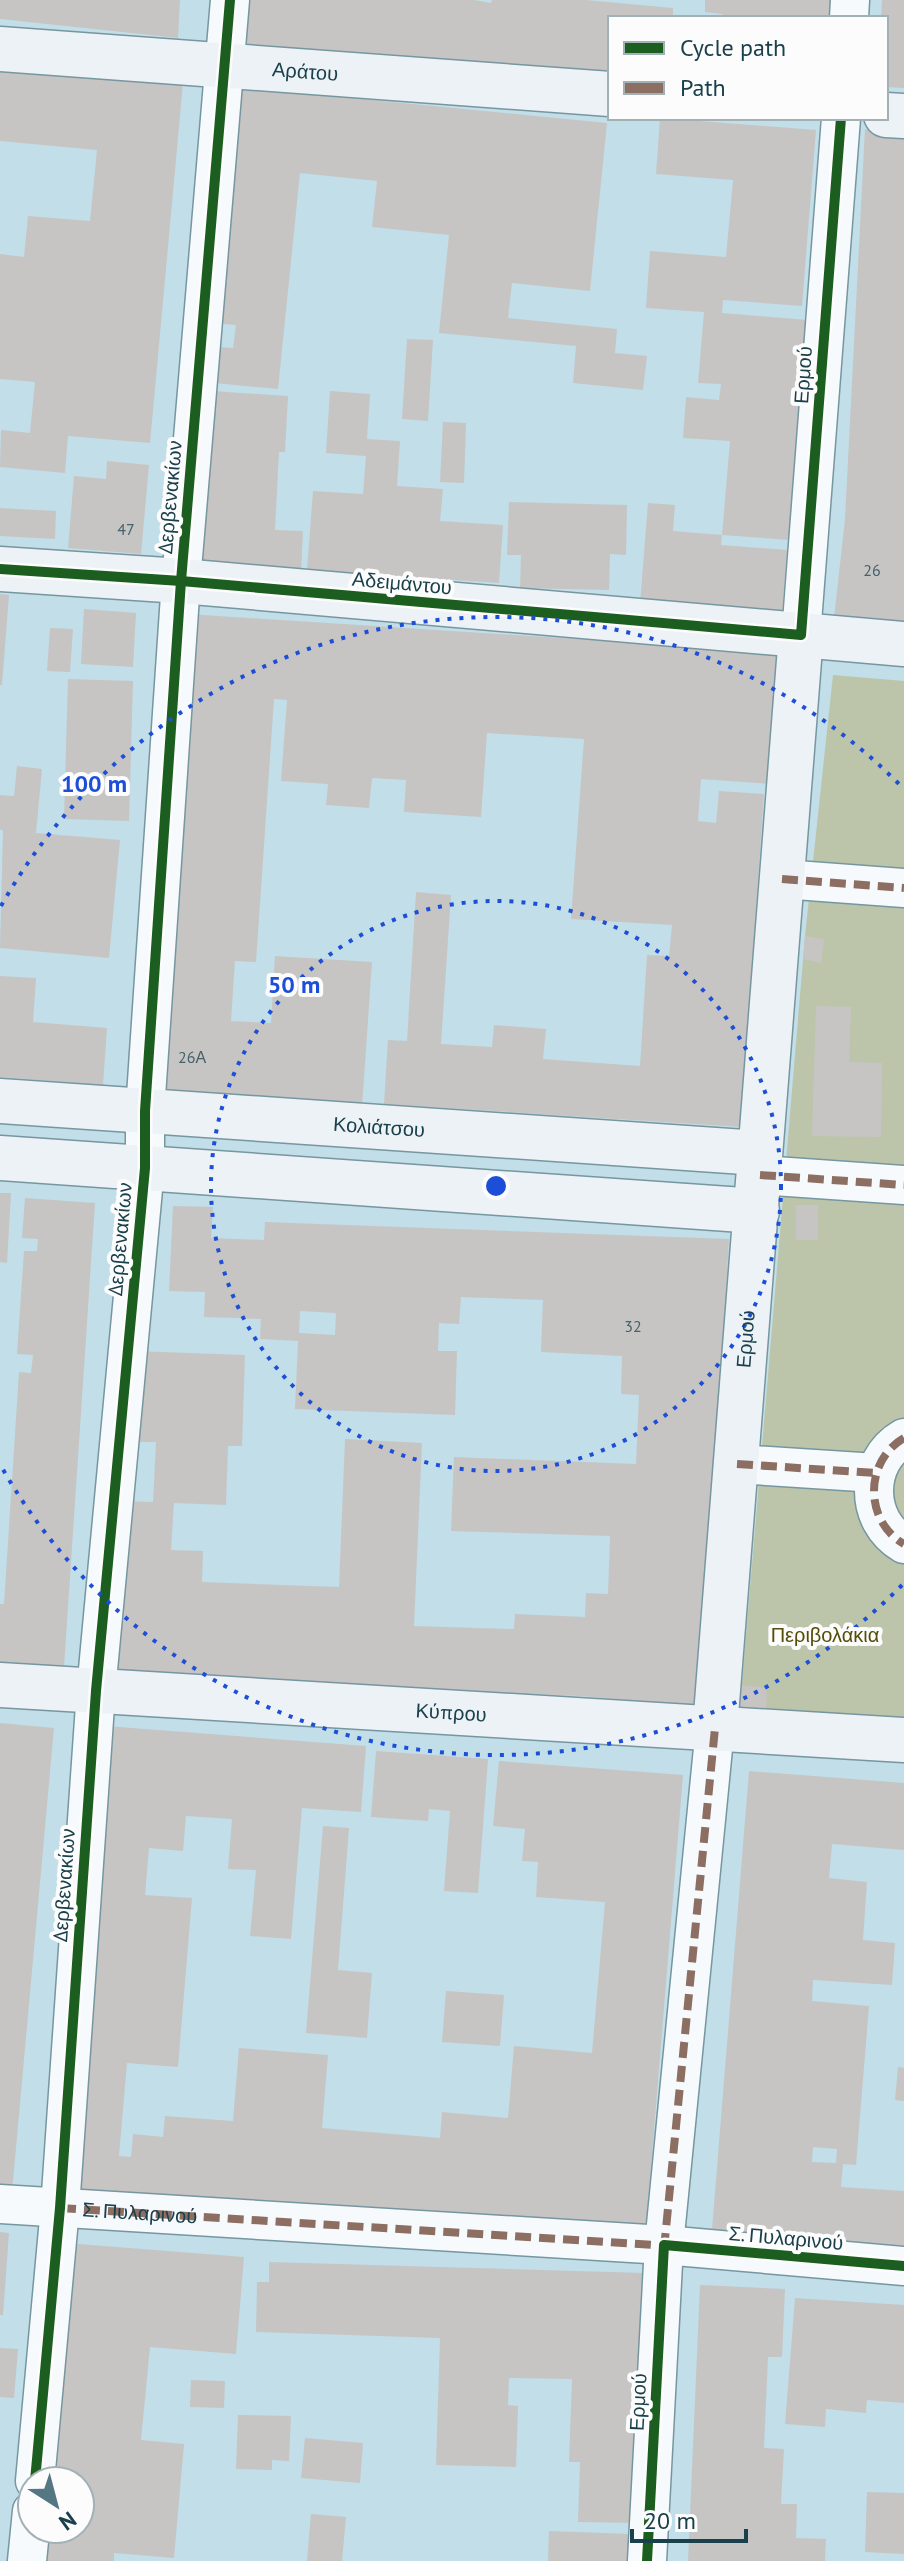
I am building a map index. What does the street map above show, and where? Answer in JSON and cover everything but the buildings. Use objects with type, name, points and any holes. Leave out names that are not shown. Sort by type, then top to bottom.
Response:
[{"type":"street","name":"Δερβενακίων","points":[[36,2465],[60,2208],[96,1691],[145,1168],[145,1111],[181,581],[230,0]]},
{"type":"street","name":"Αράτου","points":[[0,49],[608,94]]},
{"type":"street","name":"Ερμού","points":[[647,2561],[664,2245],[715,1728],[737,1464],[841,120]]},
{"type":"street","name":"Αδειμάντου","points":[[0,569],[181,581],[904,644]]},
{"type":"street","points":[[782,879],[904,888]]},
{"type":"street","name":"Κολιάτσου","points":[[0,1101],[145,1111],[759,1180]]},
{"type":"street","points":[[0,1158],[145,1168],[904,1185]]},
{"type":"street","points":[[904,1438],[883,1457],[876,1473],[873,1493],[876,1512],[885,1529],[904,1544]]},
{"type":"street","points":[[737,1464],[876,1473]]},
{"type":"street","name":"Κύπρου","points":[[0,1685],[904,1740]]},
{"type":"street","name":"Σ. Πυλαρινού","points":[[0,2204],[664,2245],[904,2266]]},
{"type":"green space","name":"Περιβολάκια","points":[[833,675],[904,681],[904,1721],[737,1710],[742,1684],[805,936]]},
{"type":"marked path","points":[[782,879],[904,888]]},
{"type":"marked path","points":[[760,1175],[904,1185]]},
{"type":"marked path","points":[[904,1438],[891,1448],[882,1461],[874,1491],[882,1521],[891,1534],[904,1544]]},
{"type":"marked path","points":[[737,1464],[876,1473]]},
{"type":"marked path","points":[[664,2249],[715,1728]]},
{"type":"marked path","points":[[60,2208],[671,2246]]},
{"type":"cycle path","points":[[36,2465],[60,2208],[96,1691],[145,1168],[145,1111],[181,581],[230,0]]},
{"type":"cycle path","points":[[0,569],[181,581],[801,635],[841,120]]},
{"type":"cycle path","points":[[647,2561],[664,2245],[904,2266]]}]
